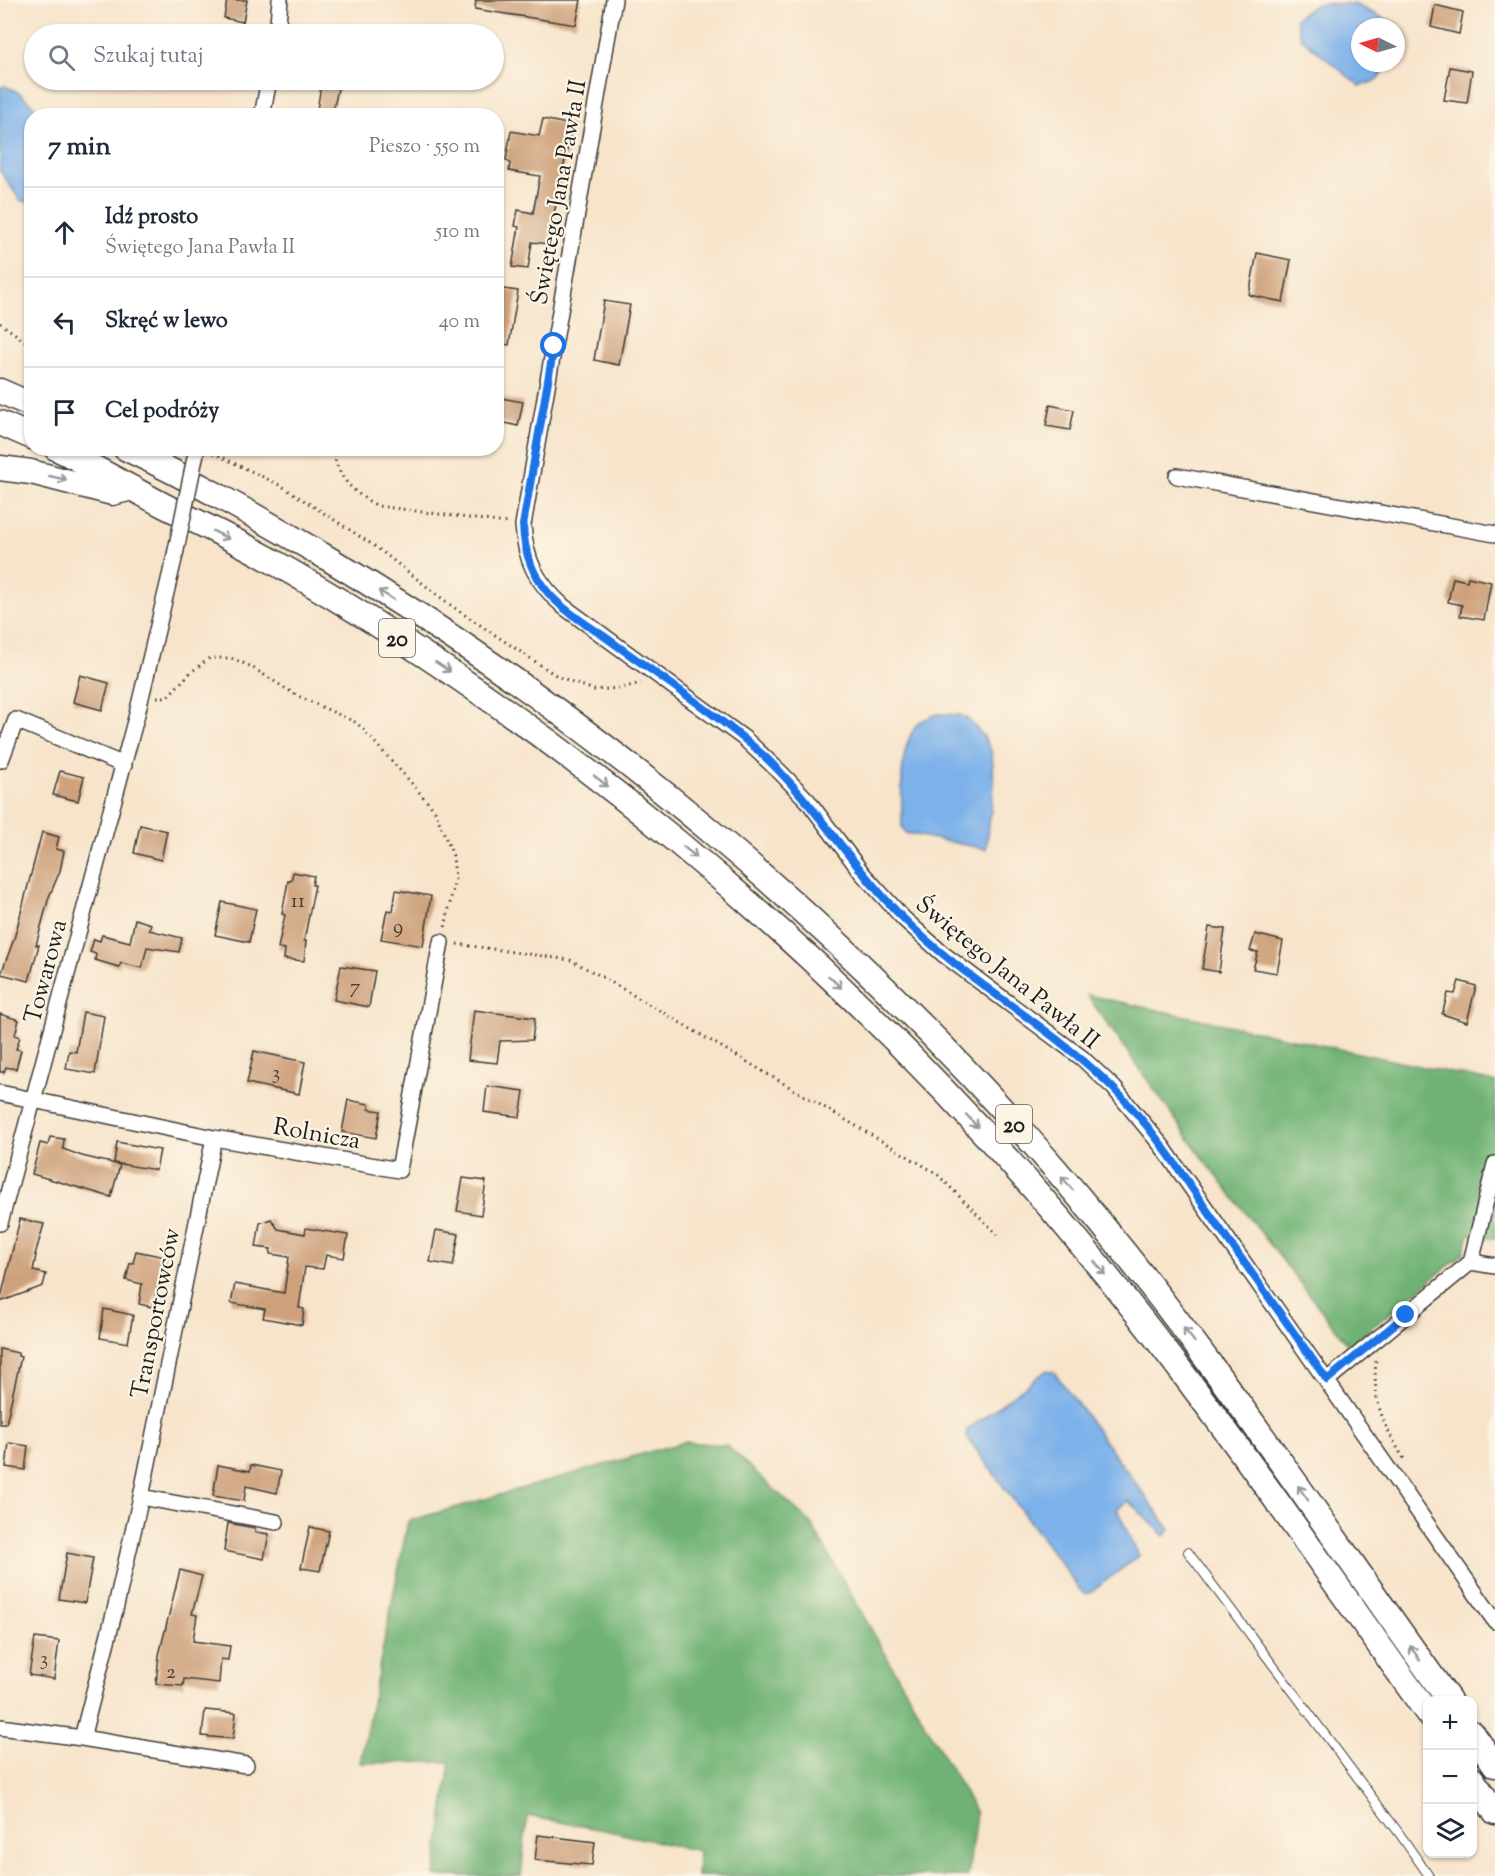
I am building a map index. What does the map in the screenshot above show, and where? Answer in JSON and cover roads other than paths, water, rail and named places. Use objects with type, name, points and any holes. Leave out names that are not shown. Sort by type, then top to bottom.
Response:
[{"type":"main road","points":[[0,378],[16,398]]},
{"type":"main road","points":[[0,423],[24,434]]},
{"type":"main road","name":"20","points":[[71,456],[263,556],[454,674],[545,739],[713,870],[861,1006],[946,1092],[1028,1183],[1124,1297],[1264,1484],[1423,1707]]},
{"type":"main road","name":"20","points":[[141,456],[208,490],[311,549],[412,611],[489,663],[580,729],[730,847],[881,985],[967,1072],[1057,1171],[1146,1279],[1273,1450],[1445,1696]]},
{"type":"main road","points":[[0,468],[31,472],[111,493],[132,488]]},
{"type":"main road","points":[[1477,1739],[1495,1765]]},
{"type":"main road","points":[[1477,1785],[1495,1812]]},
{"type":"street","points":[[278,24],[280,0]]},
{"type":"street","name":"Świętego Jana Pawła II","points":[[614,0],[523,525],[528,559],[538,578],[550,595],[564,607],[745,739],[808,801],[869,881],[904,920],[943,954],[1082,1058],[1114,1088],[1162,1146],[1495,1621]]},
{"type":"street","points":[[264,108],[267,90]]},
{"type":"street","name":"Towarowa","points":[[0,1222],[124,765],[175,555],[202,456]]},
{"type":"street","points":[[1177,476],[1495,534]]},
{"type":"street","points":[[1,760],[16,720],[124,765]]},
{"type":"street","name":"Rolnicza","points":[[0,1093],[214,1138],[399,1170],[441,942]]},
{"type":"street","name":"Transportowców","points":[[82,1738],[116,1610],[141,1497],[214,1138]]},
{"type":"street","points":[[1327,1380],[1471,1262],[1495,1164]]},
{"type":"street","points":[[1471,1262],[1495,1266]]},
{"type":"street","points":[[141,1497],[276,1522]]},
{"type":"street","points":[[0,1727],[246,1765]]},
{"type":"lane","points":[[1188,1552],[1429,1876]]},
{"type":"water","points":[[1317,4],[1354,4],[1383,18],[1351,18],[1351,72],[1383,72],[1378,80],[1360,86],[1301,38],[1295,18]]},
{"type":"water","points":[[4,86],[10,88],[36,108],[24,108],[24,201],[20,200],[0,171],[0,88]]},
{"type":"water","points":[[937,714],[961,715],[969,720],[984,737],[992,753],[994,785],[986,849],[906,833],[902,827],[902,772],[907,743],[920,722]]},
{"type":"water","points":[[1047,1370],[1054,1372],[1170,1530],[1165,1536],[1128,1501],[1117,1509],[1139,1556],[1089,1593],[1084,1594],[966,1436],[967,1430]]}]
